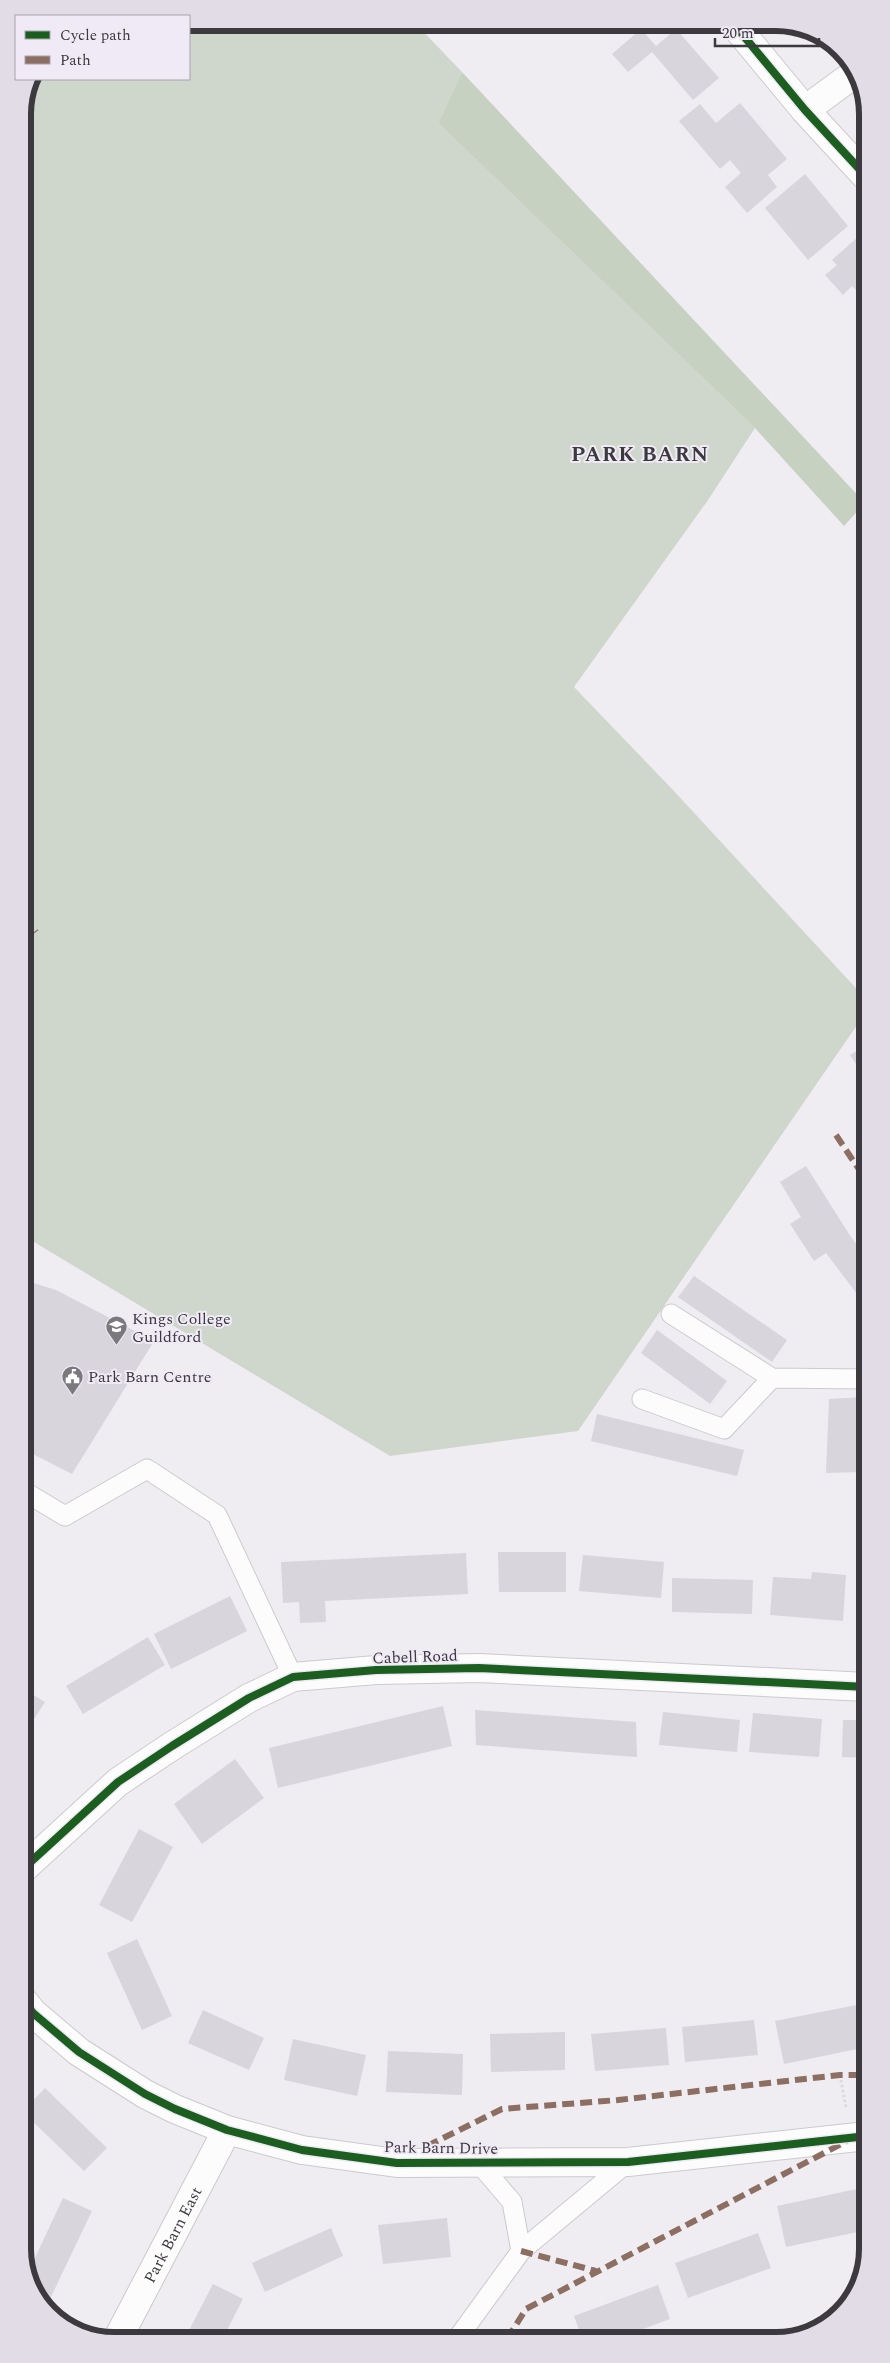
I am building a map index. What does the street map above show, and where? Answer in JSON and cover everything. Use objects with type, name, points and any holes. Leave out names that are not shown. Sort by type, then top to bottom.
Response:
[{"type":"street","points":[[740,31],[805,110],[859,169]]},
{"type":"street","points":[[805,110],[850,77]]},
{"type":"street","name":"Cabell Road","points":[[31,1861],[118,1782],[249,1698],[293,1677],[376,1670],[479,1668],[859,1687]]},
{"type":"street","name":"Park Barn Drive","points":[[31,2010],[79,2052],[119,2080],[175,2109],[227,2130],[302,2150],[397,2163],[628,2162],[859,2137]]},
{"type":"street","name":"Park Barn East","points":[[121,2332],[227,2130]]},
{"type":"lane","points":[[671,1314],[772,1378],[859,1379]]},
{"type":"lane","points":[[642,1399],[724,1429],[772,1378]]},
{"type":"lane","points":[[31,1496],[65,1516],[148,1469],[217,1515],[293,1677]]},
{"type":"lane","name":"Park Barn Drive","points":[[478,2162],[512,2202],[521,2251]]},
{"type":"lane","points":[[462,2332],[521,2251],[628,2162]]},
{"type":"path","points":[[31,1974],[33,1978]]},
{"type":"shaded area","points":[[190,31],[423,31],[462,72],[438,123],[755,428],[708,500],[574,687],[673,790],[859,991],[859,1022],[578,1431],[390,1456],[31,1240],[31,109],[39,80],[190,80]]},
{"type":"green space","points":[[462,72],[859,497],[859,510],[844,526],[755,428],[438,123]]},
{"type":"building","points":[[639,31],[643,31],[656,46],[674,31],[678,31],[719,78],[693,100],[652,52],[628,72],[612,54]]},
{"type":"building","points":[[740,103],[787,159],[768,175],[777,187],[747,213],[725,187],[741,173],[730,160],[720,169],[679,121],[700,104],[716,123]]},
{"type":"building","points":[[805,174],[848,226],[808,260],[765,208]]},
{"type":"building","points":[[859,236],[859,294],[852,286],[843,295],[825,275],[837,265],[832,260]]},
{"type":"building","points":[[859,1049],[859,1068],[850,1055]]},
{"type":"building","points":[[806,1166],[859,1248],[859,1297],[826,1253],[814,1261],[790,1224],[801,1217],[780,1182]]},
{"type":"building","points":[[694,1276],[787,1340],[772,1362],[678,1297]]},
{"type":"building","name":"Park Barn Centre","points":[[31,1282],[56,1290],[154,1341],[72,1474],[31,1453]]},
{"type":"building","points":[[657,1330],[727,1381],[710,1404],[641,1353]]},
{"type":"building","points":[[859,1397],[859,1472],[826,1473],[829,1399]]},
{"type":"building","points":[[597,1414],[744,1450],[737,1476],[591,1441]]},
{"type":"building","points":[[498,1552],[566,1552],[566,1592],[499,1592]]},
{"type":"building","points":[[466,1553],[468,1594],[325,1601],[326,1622],[300,1623],[299,1602],[283,1603],[281,1562]]},
{"type":"building","points":[[583,1555],[664,1562],[661,1598],[579,1591]]},
{"type":"building","points":[[812,1572],[846,1575],[843,1621],[770,1615],[773,1577],[811,1579]]},
{"type":"building","points":[[672,1578],[753,1580],[752,1614],[672,1612]]},
{"type":"building","points":[[230,1596],[247,1631],[171,1669],[154,1634]]},
{"type":"building","points":[[148,1637],[165,1665],[83,1714],[66,1686]]},
{"type":"building","points":[[31,1694],[45,1702],[31,1724]]},
{"type":"building","points":[[443,1706],[452,1746],[278,1788],[269,1748]]},
{"type":"building","points":[[475,1710],[636,1722],[637,1757],[476,1745]]},
{"type":"building","points":[[663,1712],[740,1720],[737,1752],[659,1745]]},
{"type":"building","points":[[753,1713],[822,1719],[819,1757],[749,1752]]},
{"type":"building","points":[[843,1720],[859,1720],[859,1758],[842,1757]]},
{"type":"building","points":[[235,1759],[264,1798],[202,1844],[174,1804]]},
{"type":"building","points":[[139,1829],[173,1847],[132,1922],[99,1905]]},
{"type":"building","points":[[137,1939],[172,2016],[142,2030],[107,1953]]},
{"type":"building","points":[[859,2005],[859,2049],[784,2064],[775,2021]]},
{"type":"building","points":[[203,2010],[264,2038],[249,2070],[188,2043]]},
{"type":"building","points":[[754,2020],[758,2055],[685,2062],[682,2027]]},
{"type":"building","points":[[666,2028],[669,2065],[595,2071],[591,2034]]},
{"type":"building","points":[[565,2032],[565,2070],[491,2072],[490,2034]]},
{"type":"building","points":[[293,2039],[366,2055],[357,2096],[284,2080]]},
{"type":"building","points":[[388,2051],[463,2054],[462,2095],[386,2092]]},
{"type":"building","points":[[45,2088],[107,2148],[84,2171],[31,2120],[31,2103]]},
{"type":"building","points":[[859,2188],[859,2232],[786,2247],[777,2206]]},
{"type":"building","points":[[63,2198],[92,2211],[49,2300],[42,2290],[33,2263]]},
{"type":"building","points":[[447,2218],[451,2257],[383,2264],[378,2225]]},
{"type":"building","points":[[331,2228],[343,2256],[265,2292],[252,2263]]},
{"type":"building","points":[[758,2233],[771,2268],[688,2298],[675,2263]]},
{"type":"building","points":[[213,2284],[243,2299],[226,2332],[188,2332]]},
{"type":"building","points":[[658,2285],[670,2319],[635,2332],[580,2332],[574,2316]]},
{"type":"marked path","points":[[31,926],[36,932]]},
{"type":"marked path","points":[[836,1135],[859,1170]]},
{"type":"marked path","points":[[427,2146],[502,2109],[618,2100],[840,2075],[859,2075]]},
{"type":"marked path","points":[[511,2332],[526,2309],[847,2141]]},
{"type":"marked path","points":[[521,2251],[596,2271]]},
{"type":"cycle path","points":[[740,31],[805,110],[859,169]]},
{"type":"cycle path","points":[[31,1862],[118,1782],[249,1698],[293,1677],[376,1670],[479,1668],[859,1687]]},
{"type":"cycle path","points":[[31,2010],[79,2052],[145,2094],[175,2109],[227,2130],[302,2150],[397,2163],[628,2162],[859,2137]]},
{"type":"place","name":"Kings College Guildford","points":[[116,1346]]},
{"type":"place","name":"Park Barn Centre","points":[[72,1395]]},
{"type":"district","name":"PARK BARN","points":[[640,454]]}]
